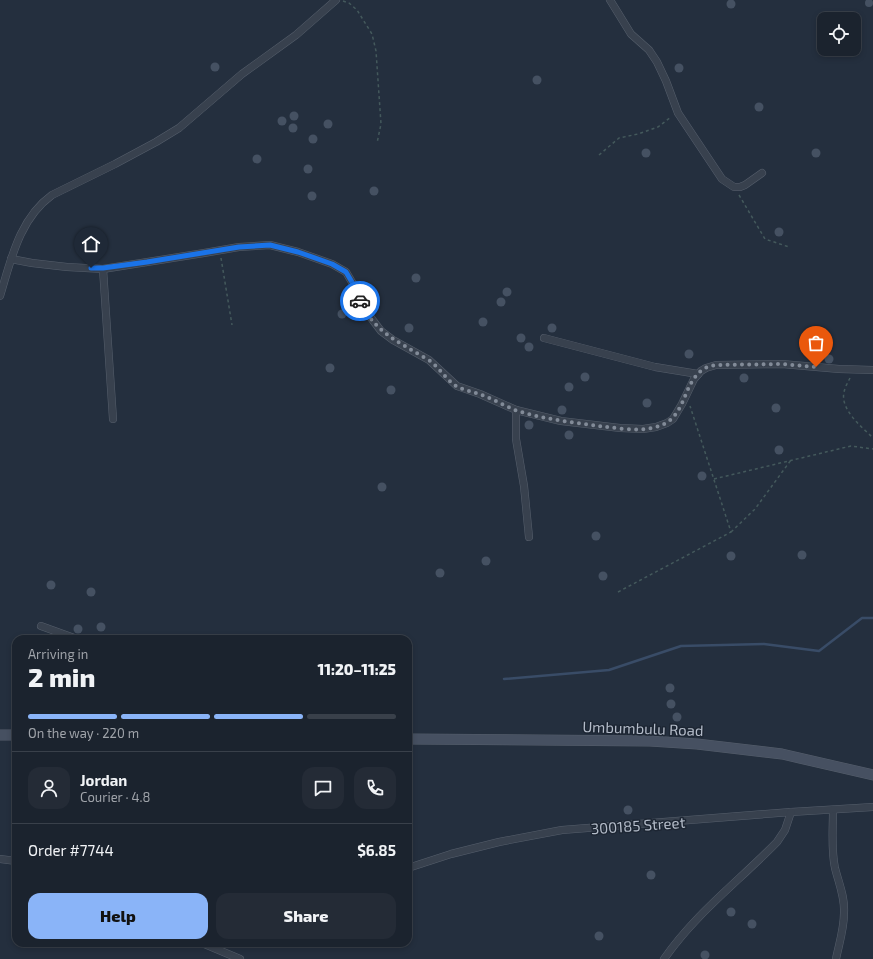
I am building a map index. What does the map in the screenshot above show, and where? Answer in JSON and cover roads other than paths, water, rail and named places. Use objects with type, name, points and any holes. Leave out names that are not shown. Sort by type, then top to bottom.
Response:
[{"type":"main road","points":[[0,735],[12,735]]},
{"type":"main road","name":"Umbumbulu Road","points":[[412,739],[650,741],[697,744],[782,754],[873,775]]},
{"type":"street","points":[[0,296],[11,259],[25,224],[33,213],[46,200],[143,149],[179,128],[242,74],[296,36],[337,0]]},
{"type":"street","points":[[610,0],[631,34],[648,50],[657,62],[678,113],[722,178],[734,187],[740,187],[746,185],[762,173]]},
{"type":"street","points":[[11,259],[67,267],[103,268],[239,247],[270,245],[298,252],[332,264],[346,272],[356,289],[362,306],[381,330],[393,340],[429,360],[457,386],[480,394],[516,410],[561,421],[620,428],[656,428],[667,423],[678,412],[694,379],[698,374],[706,368],[716,365],[782,364],[852,370],[873,370]]},
{"type":"street","points":[[103,268],[113,419]]},
{"type":"street","points":[[544,338],[655,367],[698,374]]},
{"type":"street","points":[[516,410],[516,439],[524,486],[529,536]]},
{"type":"street","points":[[41,626],[66,635]]},
{"type":"street","name":"300185 Street","points":[[412,867],[445,856],[499,842],[562,830],[873,807]]},
{"type":"street","points":[[833,810],[835,868],[843,898],[844,914],[842,934],[836,959]]},
{"type":"street","points":[[664,959],[676,941],[697,917],[777,842],[785,830],[791,812]]},
{"type":"street","points":[[0,859],[12,860]]},
{"type":"street","points":[[212,947],[240,959]]},
{"type":"waterway","points":[[504,679],[609,670],[681,646],[764,644],[819,651],[862,618],[873,618]]}]
